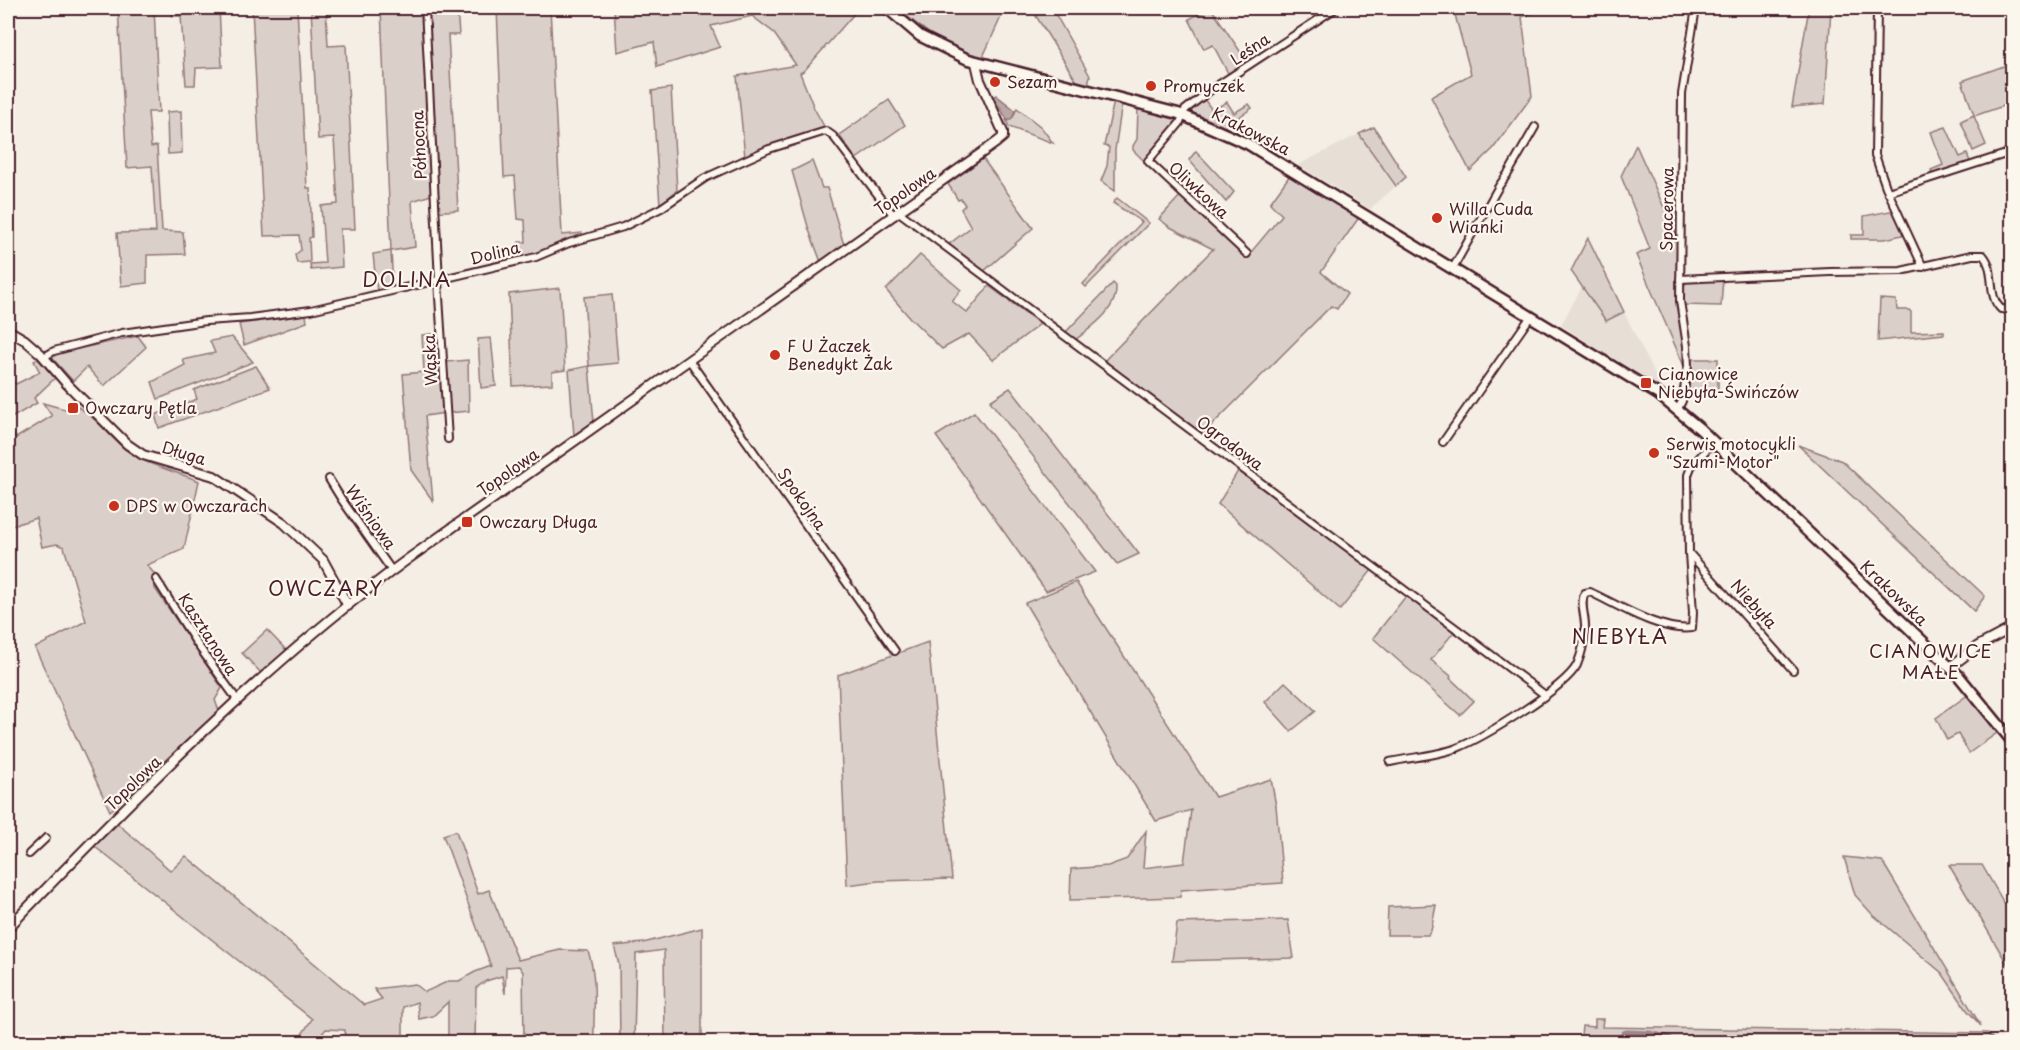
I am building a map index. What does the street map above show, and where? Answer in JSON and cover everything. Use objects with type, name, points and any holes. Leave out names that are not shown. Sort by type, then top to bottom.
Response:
[{"type":"main road","name":"Krakowska","points":[[887,8],[920,36],[976,63],[1155,106],[1183,115],[1266,153],[1653,392],[1678,409],[1950,667],[1973,691],[2013,741]]},
{"type":"street","name":"Północna","points":[[424,8],[439,281]]},
{"type":"street","name":"Leśna","points":[[1183,115],[1185,110],[1212,89],[1336,8]]},
{"type":"street","name":"Spacerowa","points":[[1678,409],[1682,401],[1688,366],[1680,301],[1682,94],[1696,8]]},
{"type":"street","points":[[1877,8],[1875,155],[1888,192],[1923,267]]},
{"type":"street","name":"Topolowa","points":[[8,928],[64,864],[238,701],[392,571],[1003,137],[1001,126],[980,80],[976,63]]},
{"type":"street","name":"Oliwkowa","points":[[1183,115],[1180,123],[1148,160],[1247,254]]},
{"type":"street","points":[[1453,268],[1535,127]]},
{"type":"street","name":"Dolina","points":[[44,357],[54,351],[148,328],[300,312],[536,257],[569,243],[623,227],[661,208],[705,178],[769,149],[826,131],[833,136],[897,214]]},
{"type":"street","points":[[1888,192],[2013,152]]},
{"type":"street","name":"Ogrodowa","points":[[897,214],[1545,694]]},
{"type":"street","points":[[1680,279],[1901,271],[1972,255],[1983,255],[1989,261],[1992,272],[1995,301],[2001,309],[2013,310]]},
{"type":"street","name":"Wąska","points":[[439,281],[448,439]]},
{"type":"street","points":[[1443,442],[1531,316]]},
{"type":"street","name":"Długa","points":[[8,330],[25,340],[44,357],[67,384],[127,444],[143,455],[214,476],[284,523],[323,560],[348,606]]},
{"type":"street","name":"Spokojna","points":[[689,360],[895,651]]},
{"type":"street","points":[[1390,762],[1457,748],[1493,729],[1572,673],[1578,663],[1586,629],[1583,595],[1590,592],[1653,621],[1674,628],[1692,628],[1689,472],[1713,442]]},
{"type":"street","name":"Wiśniowa","points":[[328,479],[392,571]]},
{"type":"street","name":"Niebyła","points":[[1691,554],[1793,670]]},
{"type":"street","name":"Kasztanowa","points":[[156,579],[197,644],[238,701]]},
{"type":"street","points":[[1950,667],[1978,646],[2013,628]]},
{"type":"street","points":[[29,854],[46,838]]},
{"type":"shaded area","points":[[118,8],[154,8],[159,112],[148,112],[151,147],[157,146],[162,231],[183,232],[185,254],[147,255],[147,283],[121,286],[117,233],[156,232],[152,166],[127,168]]},
{"type":"shaded area","points":[[171,8],[219,8],[222,67],[196,68],[195,85],[186,85],[181,16],[172,16]]},
{"type":"shaded area","points":[[252,8],[297,8],[307,188],[310,188],[312,237],[309,238],[310,262],[297,263],[295,255],[301,250],[299,235],[264,236]]},
{"type":"shaded area","points":[[311,8],[326,8],[328,46],[346,45],[355,229],[340,229],[342,267],[311,270],[310,264],[325,263],[321,206],[338,204],[334,138],[318,139]]},
{"type":"shaded area","points":[[381,8],[457,8],[459,35],[448,35],[458,210],[432,212],[431,195],[412,201],[415,247],[391,251]]},
{"type":"shaded area","points":[[497,8],[550,8],[562,235],[582,233],[583,236],[522,259],[519,242],[526,242],[525,220],[518,219],[515,176],[504,177]]},
{"type":"shaded area","points":[[614,8],[859,8],[800,73],[825,128],[745,157],[737,76],[796,65],[773,32],[752,16],[711,26],[720,47],[657,67],[654,42],[617,52]]},
{"type":"shaded area","points":[[896,8],[1005,8],[982,59],[934,37]]},
{"type":"shaded area","points":[[1031,8],[1052,8],[1090,76],[1088,84],[1077,82]]},
{"type":"shaded area","points":[[1211,8],[1248,63],[1229,75],[1213,45],[1204,49],[1189,19]]},
{"type":"shaded area","points":[[1449,8],[1548,8],[1522,17],[1532,96],[1493,149],[1470,171],[1431,97],[1471,74],[1454,11]]},
{"type":"shaded area","points":[[1809,8],[1831,8],[1825,104],[1792,107]]},
{"type":"shaded area","points":[[2012,63],[2012,103],[1974,116],[1986,145],[1973,151],[1961,121],[1974,115],[1962,81]]},
{"type":"shaded area","points":[[671,88],[677,190],[660,205],[652,91]]},
{"type":"shaded area","points":[[996,95],[1015,110],[1013,117],[1008,121],[993,97]]},
{"type":"shaded area","points":[[1204,99],[1212,110],[1227,102],[1234,113],[1249,104],[1252,108],[1223,128],[1186,112]]},
{"type":"shaded area","points":[[889,100],[905,125],[856,159],[839,135]]},
{"type":"shaded area","points":[[1114,101],[1122,103],[1115,150],[1115,191],[1101,181],[1107,166],[1109,147],[1104,146]]},
{"type":"shaded area","points":[[1138,107],[1176,117],[1179,121],[1145,162],[1133,150],[1137,139]]},
{"type":"shaded area","points":[[1017,108],[1041,127],[1053,143],[1009,127],[1006,120],[1013,117]]},
{"type":"shaded area","points":[[181,111],[182,153],[168,154],[167,112]]},
{"type":"shaded area","points":[[1374,127],[1406,177],[1396,186],[1359,134]]},
{"type":"shaded area","points":[[1946,127],[1960,157],[1967,154],[1971,164],[1933,176],[1931,170],[1943,165],[1931,132]]},
{"type":"shaded area","points":[[1359,134],[1396,186],[1370,209],[1298,165]]},
{"type":"shaded area","points":[[1636,145],[1679,241],[1686,371],[1636,255],[1650,249],[1621,176]]},
{"type":"shaded area","points":[[1196,151],[1234,192],[1226,202],[1189,160]]},
{"type":"shaded area","points":[[983,159],[1033,228],[983,272],[948,245],[971,227],[961,209],[965,205],[961,199],[958,200],[948,184]]},
{"type":"shaded area","points":[[812,161],[822,188],[827,188],[844,245],[821,262],[792,171]]},
{"type":"shaded area","points":[[1290,175],[1360,216],[1321,272],[1347,294],[1337,309],[1331,306],[1203,434],[1103,362],[1213,249],[1159,219],[1181,195],[1247,257],[1282,215],[1270,203]]},
{"type":"shaded area","points":[[1117,198],[1149,223],[1086,287],[1083,284],[1142,222],[1113,203]]},
{"type":"shaded area","points":[[1895,210],[1906,234],[1885,239],[1851,239],[1851,235],[1864,235],[1864,216]]},
{"type":"shaded area","points":[[1588,238],[1624,312],[1606,321],[1571,271]]},
{"type":"shaded area","points":[[391,251],[393,288],[377,292],[373,254]]},
{"type":"shaded area","points":[[920,255],[961,290],[952,301],[967,313],[989,286],[1040,324],[993,360],[969,334],[942,349],[910,318],[886,290]]},
{"type":"shaded area","points":[[1723,278],[1721,306],[1684,305],[1684,286],[1687,280]]},
{"type":"shaded area","points":[[1113,283],[1116,286],[1113,303],[1102,317],[1074,341],[1064,334]]},
{"type":"shaded area","points":[[1582,287],[1606,321],[1624,312],[1664,393],[1561,325]]},
{"type":"shaded area","points":[[560,288],[565,370],[552,372],[552,384],[513,386],[509,294]]},
{"type":"shaded area","points":[[612,294],[618,363],[589,366],[584,297]]},
{"type":"shaded area","points":[[1880,299],[1896,300],[1897,310],[1911,312],[1911,332],[1944,331],[1944,334],[1878,341]]},
{"type":"shaded area","points":[[306,315],[307,322],[244,345],[239,324]]},
{"type":"shaded area","points":[[440,333],[445,413],[425,416],[433,501],[411,470],[403,374],[424,372],[422,335]]},
{"type":"shaded area","points":[[138,336],[146,347],[104,386],[87,367],[73,381],[53,359],[53,354]]},
{"type":"shaded area","points":[[232,337],[253,362],[158,399],[152,382],[185,365],[183,360],[215,353],[210,341]]},
{"type":"shaded area","points":[[491,338],[496,386],[481,388],[478,339]]},
{"type":"shaded area","points":[[38,359],[55,378],[34,398],[37,403],[8,420],[8,376],[16,384],[40,372],[34,361]]},
{"type":"shaded area","points":[[1692,359],[1718,359],[1718,389],[1688,398]]},
{"type":"shaded area","points":[[468,360],[469,411],[449,413],[447,362]]},
{"type":"shaded area","points":[[256,366],[270,388],[159,428],[155,415],[197,399],[194,390]]},
{"type":"shaded area","points":[[589,366],[594,423],[574,436],[569,370]]},
{"type":"shaded area","points":[[1010,388],[1139,554],[1117,564],[990,401]]},
{"type":"shaded area","points":[[43,403],[75,412],[78,407],[134,456],[199,481],[184,549],[147,565],[156,576],[154,587],[222,688],[215,700],[219,711],[110,811],[35,648],[86,621],[64,547],[57,544],[42,547],[36,518],[8,527],[8,426],[16,438],[52,416]]},
{"type":"shaded area","points":[[974,412],[1095,572],[1046,591],[936,436]]},
{"type":"shaded area","points":[[1798,445],[1842,461],[1985,596],[1974,611]]},
{"type":"shaded area","points":[[1238,471],[1372,570],[1340,610],[1218,504]]},
{"type":"shaded area","points":[[1076,582],[1215,797],[1271,779],[1276,806],[1283,883],[1181,890],[1180,897],[1070,900],[1071,869],[1108,866],[1127,859],[1146,831],[1143,868],[1184,863],[1191,810],[1156,821],[1025,603]]},
{"type":"shaded area","points":[[1406,596],[1454,632],[1431,660],[1451,676],[1450,678],[1474,701],[1460,715],[1373,638]]},
{"type":"shaded area","points":[[267,630],[287,651],[262,674],[242,653]]},
{"type":"shaded area","points":[[928,642],[952,879],[878,881],[847,885],[838,675]]},
{"type":"shaded area","points":[[1285,682],[1316,711],[1291,731],[1265,702]]},
{"type":"shaded area","points":[[1969,694],[1997,733],[1969,753],[1958,734],[1947,740],[1936,718]]},
{"type":"shaded area","points":[[118,824],[171,871],[186,856],[364,1005],[382,999],[374,989],[415,984],[425,992],[449,981],[459,981],[491,966],[443,835],[456,831],[478,894],[489,890],[518,960],[560,950],[588,951],[594,984],[594,1042],[524,1042],[523,972],[519,966],[506,967],[505,994],[502,976],[486,981],[476,988],[475,1042],[448,1042],[448,1002],[433,1016],[419,1019],[417,1002],[403,1007],[403,1042],[346,1042],[345,1030],[326,1029],[321,1035],[321,1042],[297,1042],[312,1019],[94,846]]},
{"type":"shaded area","points":[[1844,857],[1882,861],[1981,1026],[1942,973],[1872,914],[1855,895]]},
{"type":"shaded area","points":[[1949,865],[1982,865],[2012,917],[2012,972]]},
{"type":"shaded area","points":[[1436,905],[1431,931],[1428,935],[1387,935],[1388,907]]},
{"type":"shaded area","points":[[1288,920],[1294,958],[1172,961],[1177,923]]},
{"type":"shaded area","points":[[702,928],[702,1042],[665,1042],[664,950],[636,954],[634,1042],[620,1042],[619,964],[614,946],[643,943]]},
{"type":"shaded area","points":[[1595,1019],[1603,1019],[1602,1027],[1987,1033],[1996,1042],[1447,1042],[1455,1037],[1581,1036],[1582,1026],[1595,1027]]},
{"type":"shaded area","points":[[741,1035],[781,1036],[781,1042],[741,1042]]},
{"type":"shaded area","points":[[814,1037],[890,1037],[890,1042],[814,1042]]},
{"type":"shaded area","points":[[913,1037],[938,1037],[938,1042],[913,1042]]},
{"type":"taxiway","points":[[1624,1042],[1627,1037],[1650,1038],[1667,1042]]},
{"type":"place","name":"Sezam","points":[[995,82]]},
{"type":"place","name":"Promyczek","points":[[1151,86]]},
{"type":"place","name":"Willa Cuda Wianki","points":[[1437,218]]},
{"type":"place","name":"F U Żaczek Benedykt Żak","points":[[775,355]]},
{"type":"place","name":"Cianowice Niebyła-Świńczów","points":[[1646,383]]},
{"type":"place","name":"Owczary Pętla","points":[[73,408]]},
{"type":"place","name":"Serwis motocykli \"Szumi-Motor\"","points":[[1654,453]]},
{"type":"place","name":"DPS w Owczarach","points":[[114,506]]},
{"type":"place","name":"Owczary Długa","points":[[467,522]]},
{"type":"district","name":"DOLINA","points":[[407,280]]},
{"type":"district","name":"OWCZARY","points":[[326,589]]},
{"type":"district","name":"NIEBYŁA","points":[[1620,637]]},
{"type":"district","name":"CIANOWICE MAŁE","points":[[1931,662]]}]
